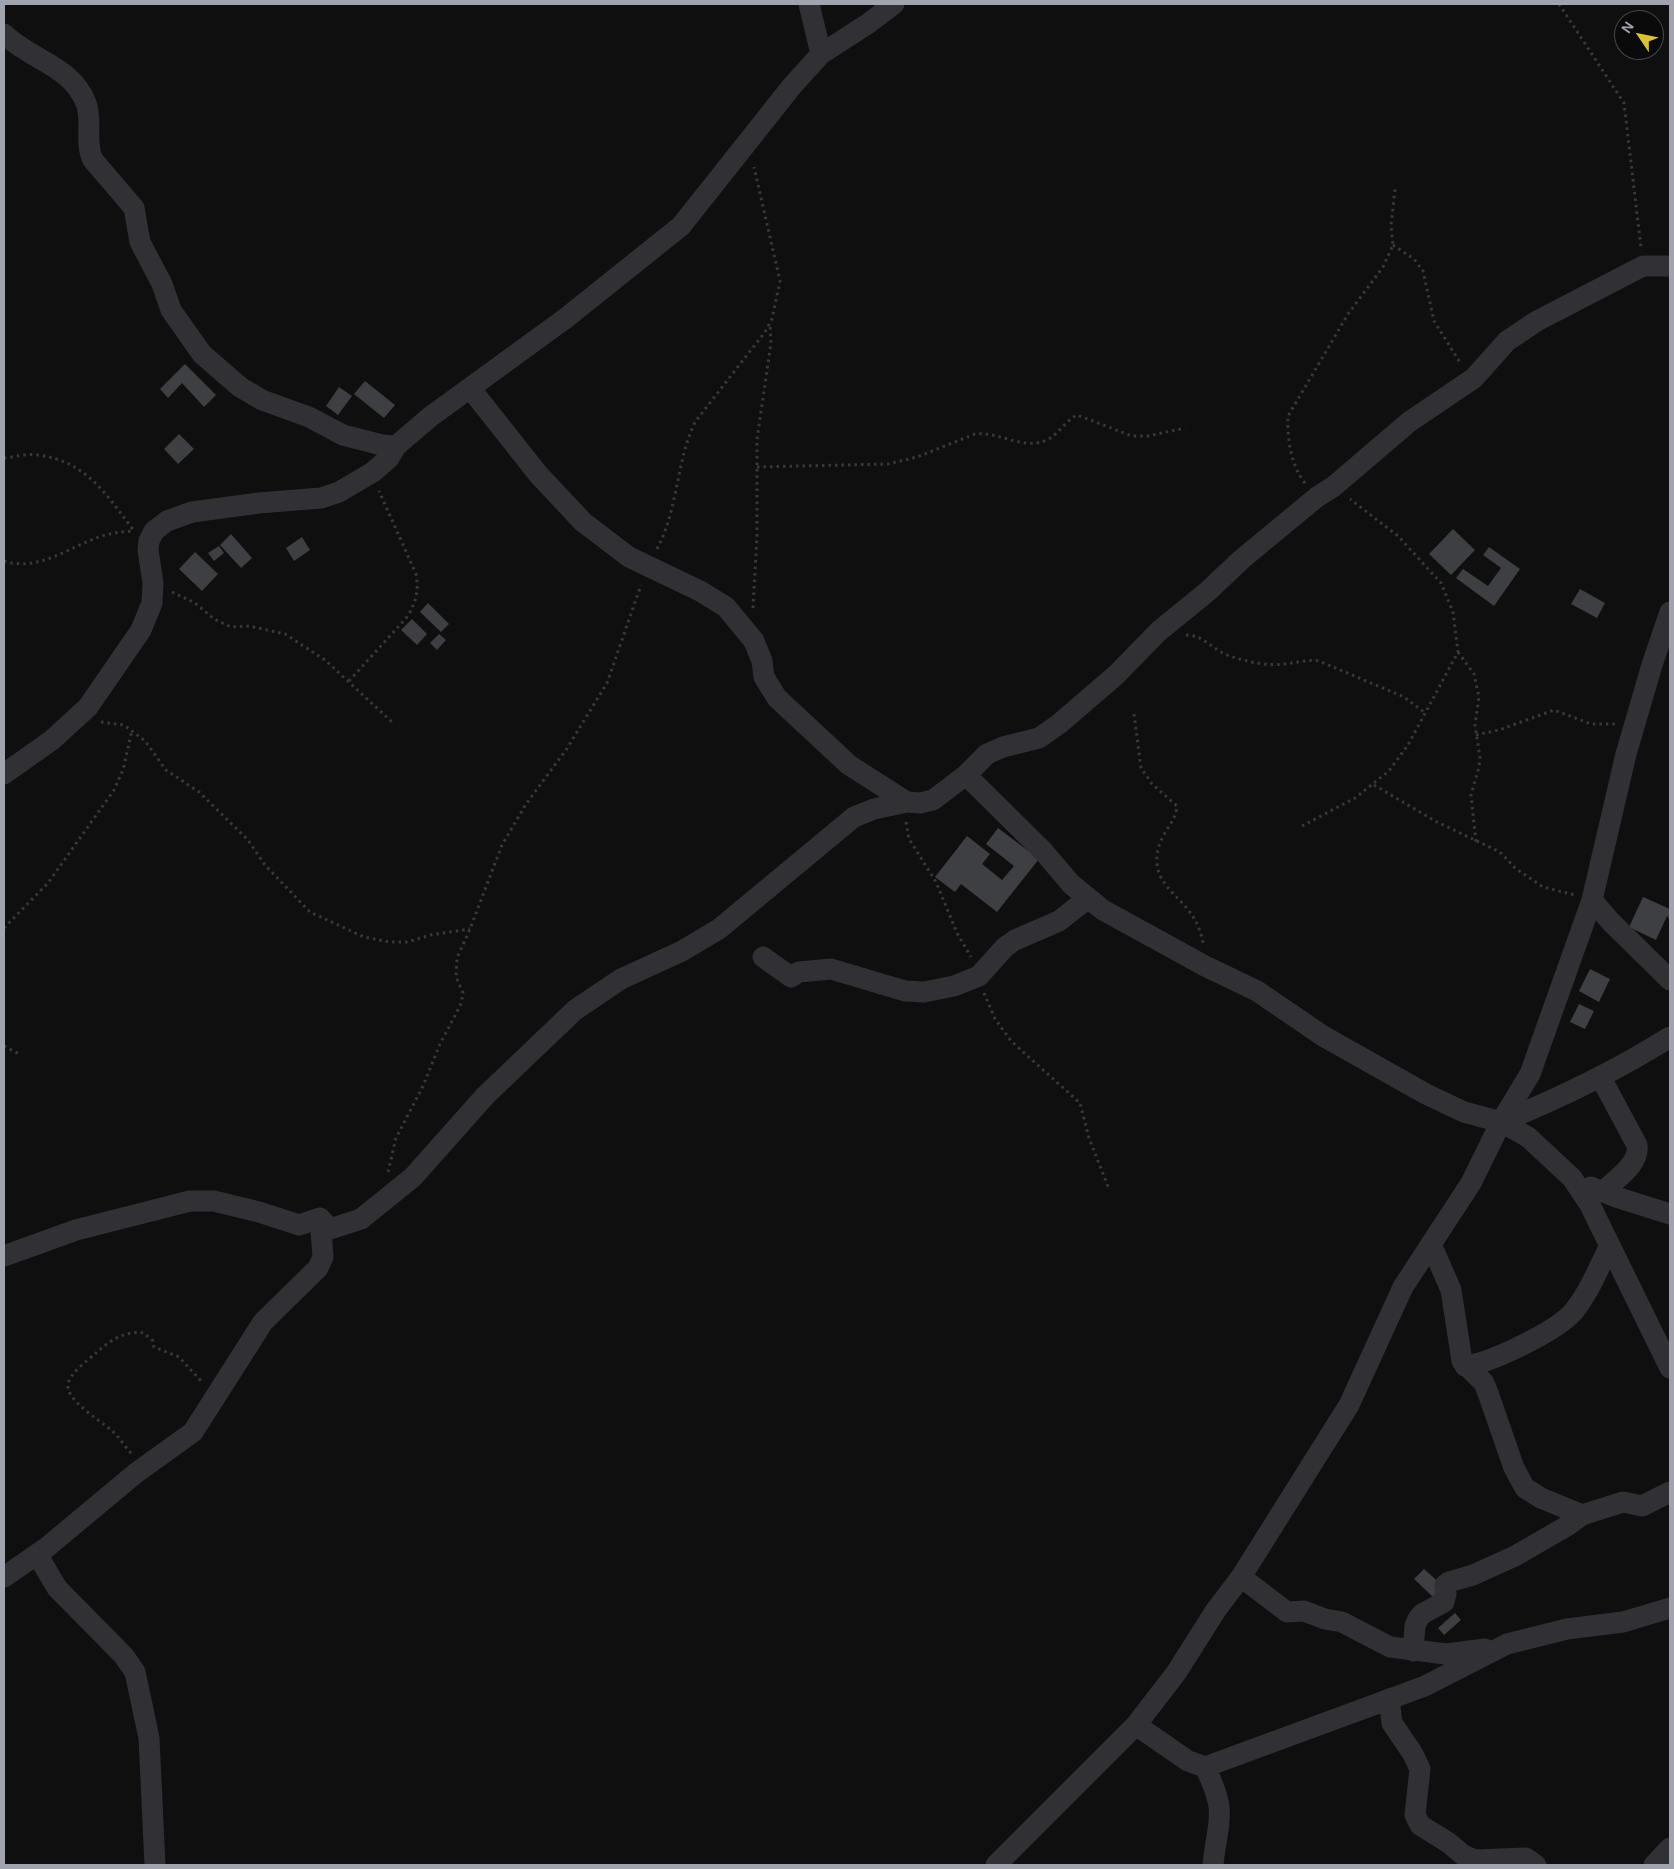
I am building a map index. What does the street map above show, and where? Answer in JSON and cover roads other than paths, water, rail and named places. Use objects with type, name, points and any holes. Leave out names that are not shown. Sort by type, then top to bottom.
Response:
[{"type":"street","points":[[809,4],[822,54]]},
{"type":"street","points":[[4,774],[73,723],[100,691],[141,630],[152,603],[154,583],[148,550],[149,541],[144,531],[192,512],[259,503],[321,498],[339,492],[373,472],[389,458],[396,446],[470,388],[566,318],[681,226],[752,136],[822,54],[894,4]]},
{"type":"street","points":[[4,34],[65,73],[82,92],[88,106],[88,151],[93,160],[134,208],[140,242],[162,284],[171,310],[202,354],[240,388],[262,400],[309,417],[343,435],[382,445],[396,446]]},
{"type":"street","points":[[320,1218],[330,1228],[344,1226],[361,1219],[384,1202],[424,1166],[485,1096],[575,1010],[621,979],[682,951],[719,929],[854,817],[874,809],[907,802],[920,803],[933,800],[966,775],[987,754],[1003,747],[1039,738],[1059,724],[1116,674],[1158,631],[1409,422],[1474,378],[1507,341],[1537,321],[1643,266],[1670,266]]},
{"type":"street","points":[[470,388],[538,474],[583,522],[630,556],[719,601],[745,628],[754,641],[762,661],[764,677],[778,698],[849,766],[907,802]]},
{"type":"street","points":[[996,1865],[1136,1726],[1241,1577],[1349,1406],[1403,1287],[1471,1183],[1501,1122],[1530,1074],[1592,900],[1638,713],[1670,612]]},
{"type":"street","points":[[966,775],[1043,851],[1060,872],[1087,899],[1205,966],[1257,991],[1323,1036],[1426,1094],[1464,1112],[1501,1122],[1528,1136],[1572,1178],[1590,1205],[1670,1368]]},
{"type":"street","points":[[763,957],[791,977],[799,972],[831,969],[905,991],[924,992],[954,986],[979,976],[1005,947],[1015,940],[1060,921],[1087,899]]},
{"type":"street","points":[[1592,900],[1610,921],[1670,980]]},
{"type":"street","points":[[1501,1122],[1558,1099],[1601,1078],[1670,1037]]},
{"type":"street","points":[[1601,1078],[1637,1145],[1638,1153],[1630,1166],[1603,1192]]},
{"type":"street","points":[[1572,1178],[1603,1192],[1670,1214]]},
{"type":"street","points":[[4,1256],[76,1230],[190,1201],[214,1201],[259,1212],[299,1225],[320,1218]]},
{"type":"street","points":[[4,1577],[37,1554],[148,1464],[193,1432],[263,1322],[318,1268],[323,1257],[320,1218]]},
{"type":"street","points":[[1431,1244],[1450,1290],[1460,1353],[1465,1366],[1477,1376],[1486,1388],[1514,1468],[1525,1488],[1541,1498],[1582,1515]]},
{"type":"street","points":[[1465,1366],[1478,1365],[1518,1346],[1569,1316],[1592,1281],[1610,1247]]},
{"type":"street","points":[[1413,1651],[1415,1626],[1422,1614],[1444,1602],[1446,1584],[1473,1575],[1515,1556],[1582,1515],[1623,1502],[1642,1506],[1670,1492]]},
{"type":"street","points":[[37,1554],[57,1588],[124,1656],[135,1672],[149,1738],[154,1865]]},
{"type":"street","points":[[1241,1577],[1287,1612],[1304,1612],[1325,1620],[1342,1622],[1382,1644],[1413,1651],[1446,1654],[1473,1652],[1567,1629],[1623,1622],[1670,1608]]},
{"type":"street","points":[[1136,1726],[1188,1761],[1205,1767],[1389,1699],[1453,1672],[1507,1644]]},
{"type":"street","points":[[1389,1699],[1392,1724],[1420,1769],[1415,1815],[1420,1825],[1449,1843],[1463,1855],[1474,1860],[1526,1858],[1533,1861],[1536,1865]]},
{"type":"street","points":[[1205,1767],[1217,1793],[1221,1813],[1213,1865]]},
{"type":"street","points":[[1654,1865],[1670,1848]]}]
